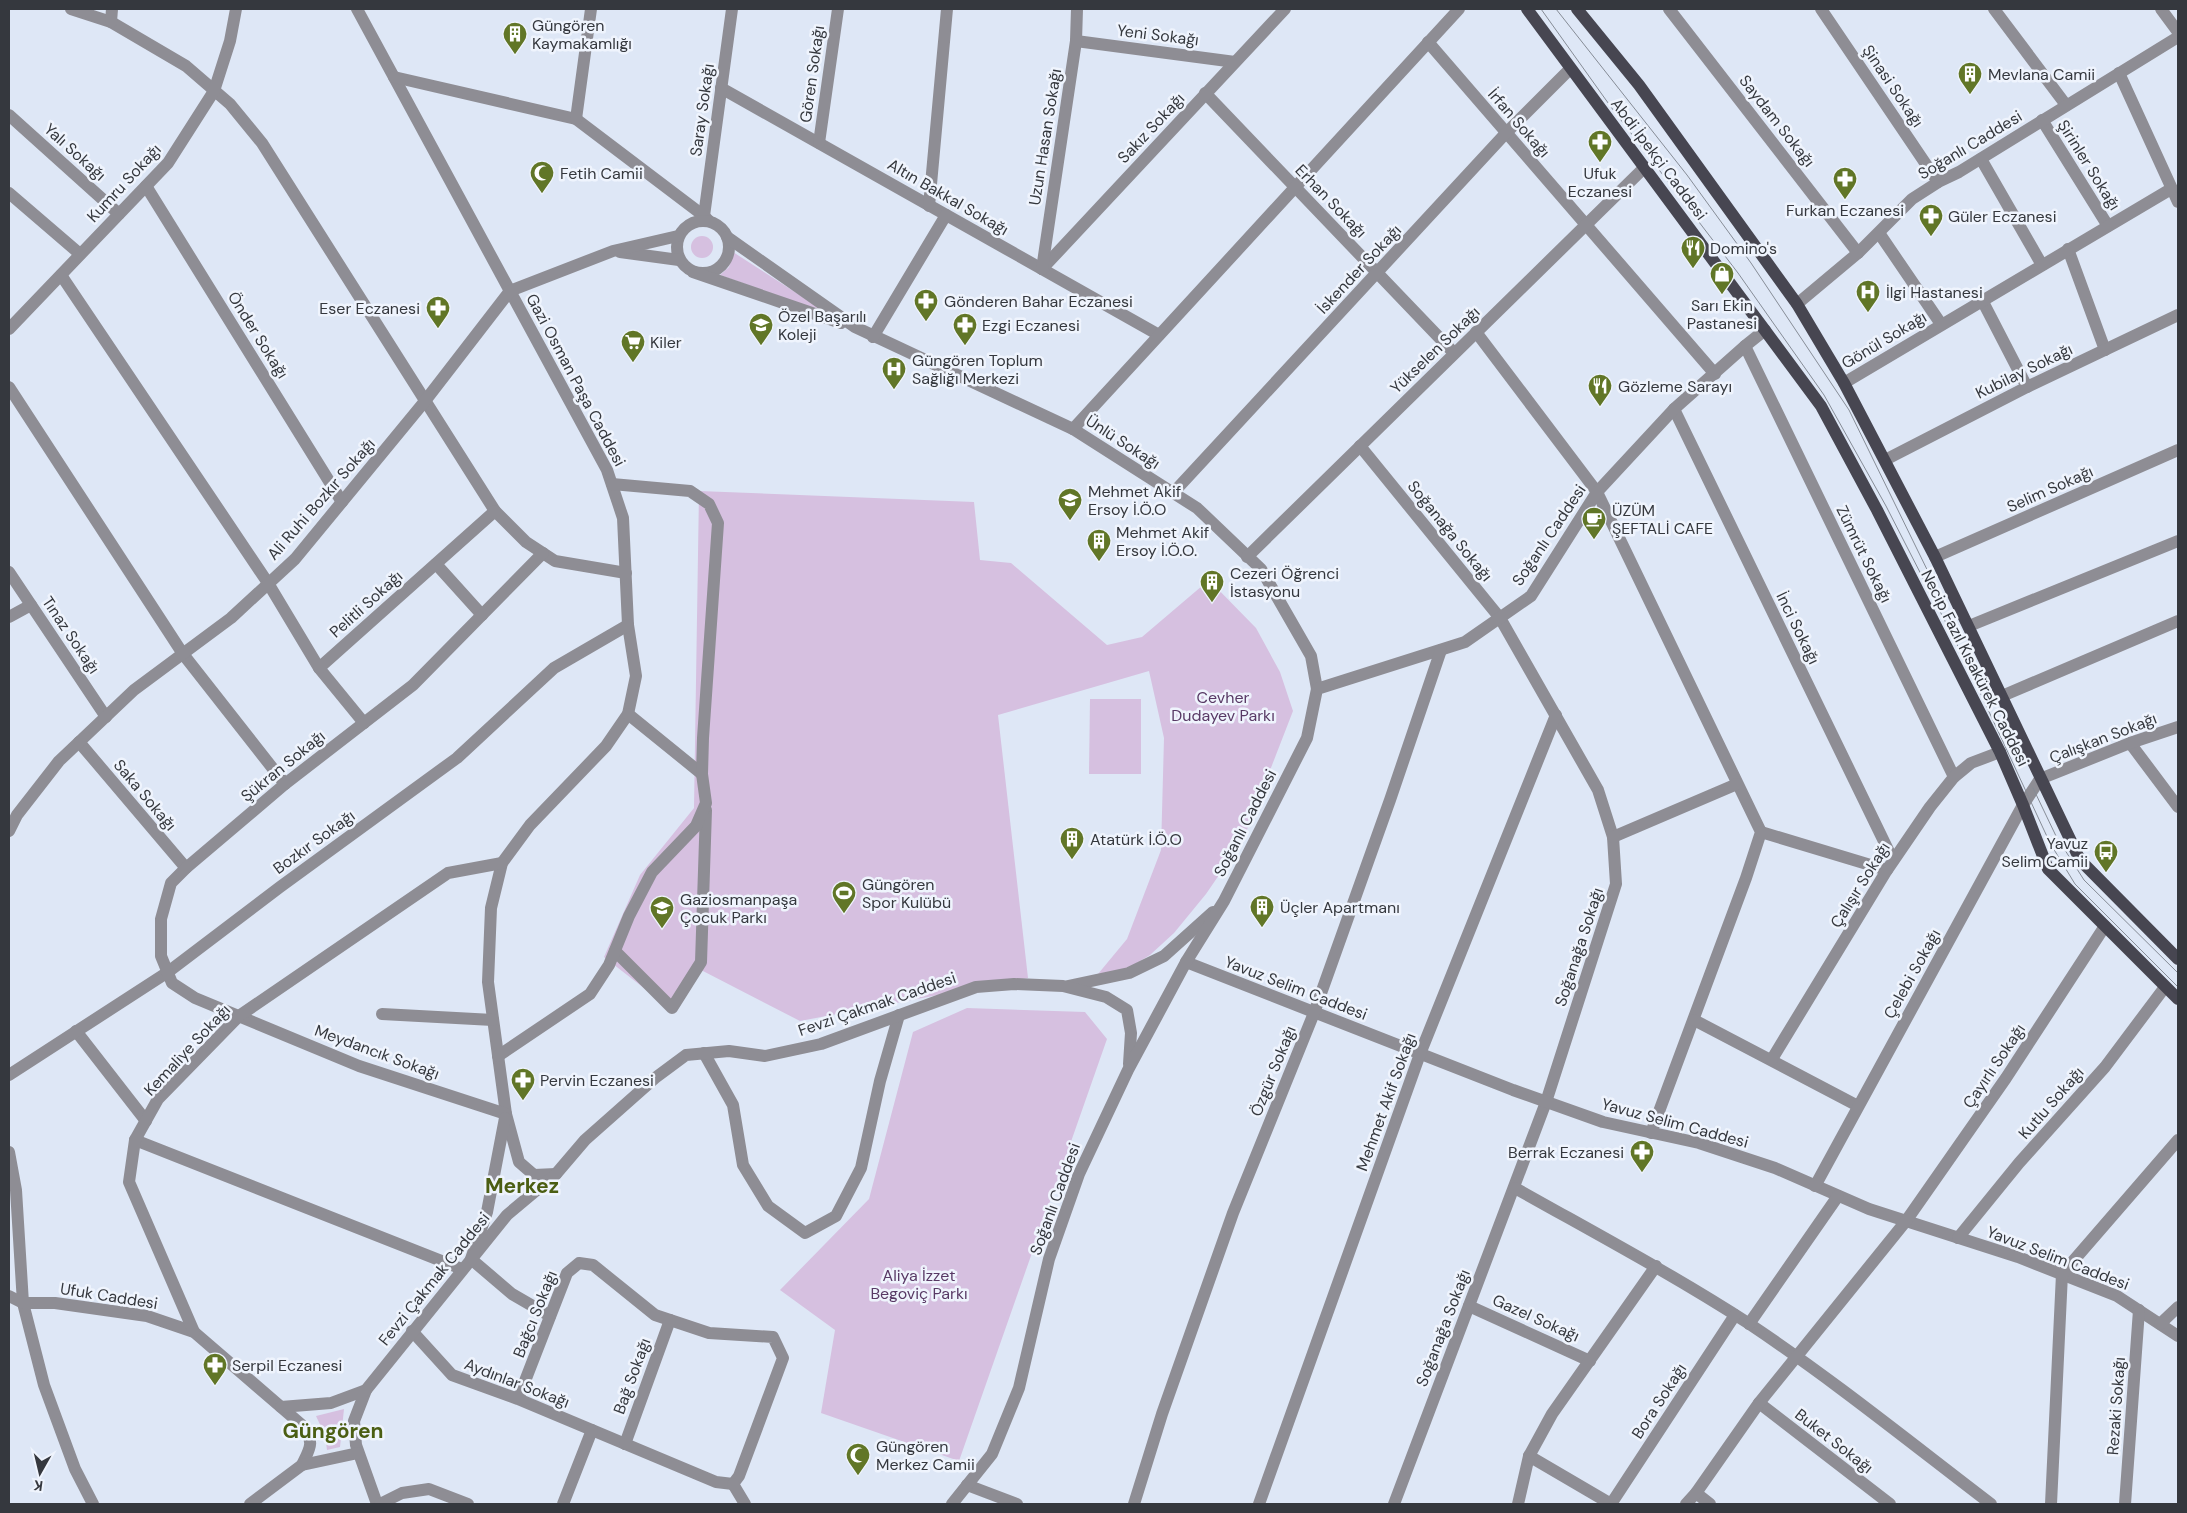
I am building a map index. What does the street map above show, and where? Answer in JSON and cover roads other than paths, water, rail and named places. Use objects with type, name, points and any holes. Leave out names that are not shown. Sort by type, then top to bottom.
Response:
[{"type":"main road","name":"Abdi İpekçi Caddesi","points":[[1527,9],[1765,330]]},
{"type":"main road","name":"Abdi İpekçi Caddesi","points":[[1578,9],[1639,85],[1797,304]]},
{"type":"main road","name":"Necip Fazıl Kısakürek Caddesi","points":[[1797,304],[1844,383],[1935,557],[2080,860],[2178,959]]},
{"type":"main road","name":"Necip Fazıl Kısakürek Caddesi","points":[[1765,330],[1821,406],[1878,510],[2000,752],[2024,805],[2048,869],[2178,999]]},
{"type":"street","points":[[71,9],[112,15],[186,66],[230,104],[262,144],[495,511],[526,542],[555,561],[626,572]]},
{"type":"street","name":"Kumru Sokağı","points":[[9,329],[168,163],[214,91],[230,41],[236,9]]},
{"type":"street","name":"Gazi Osman Paşa Caddesi","points":[[357,9],[607,470],[623,518],[628,625],[636,676],[628,714],[606,746],[530,825],[502,863],[490,908],[488,982],[506,1114]]},
{"type":"street","points":[[576,119],[591,9]]},
{"type":"street","name":"Saray Sokağı","points":[[707,218],[721,88],[732,9]]},
{"type":"street","name":"Gören Sokağı","points":[[819,143],[838,9]]},
{"type":"street","points":[[929,206],[948,9]]},
{"type":"street","name":"Uzun Hasan Sokağı","points":[[1042,269],[1076,41],[1077,9]]},
{"type":"street","name":"Sakız Sokağı","points":[[1042,269],[1285,9]]},
{"type":"street","points":[[1073,429],[1459,9]]},
{"type":"street","name":"Saydam Sokağı","points":[[1669,9],[1858,253]]},
{"type":"street","name":"Şinasi Sokağı","points":[[1821,9],[1938,182]]},
{"type":"street","points":[[1994,9],[2066,105]]},
{"type":"street","points":[[2160,9],[2178,32]]},
{"type":"street","name":"Soğanlı Caddesi","points":[[1797,304],[1858,253],[1912,200],[1938,182],[1981,159],[2178,37]]},
{"type":"street","name":"Yeni Sokağı","points":[[1076,41],[1235,62]]},
{"type":"street","name":"İrfan Sokağı","points":[[1428,42],[1715,374]]},
{"type":"street","name":"İskender Sokağı","points":[[1173,493],[1506,133],[1570,69]]},
{"type":"street","points":[[2119,73],[2178,202]]},
{"type":"street","points":[[394,78],[576,119],[723,230],[727,237],[855,327]]},
{"type":"street","name":"Altın Bakkal Sokağı","points":[[721,88],[1159,335]]},
{"type":"street","name":"Erhan Sokağı","points":[[1206,93],[1454,353]]},
{"type":"street","name":"Yalı Sokağı","points":[[9,114],[119,214]]},
{"type":"street","name":"Şirinler Sokağı","points":[[2042,120],[2108,226]]},
{"type":"street","points":[[1981,159],[2042,265]]},
{"type":"street","name":"Yükselen Sokağı","points":[[1247,557],[1645,166]]},
{"type":"street","name":"Önder Sokağı","points":[[146,186],[342,502]]},
{"type":"street","name":"Gönül Sokağı","points":[[1844,383],[1941,324],[2171,190]]},
{"type":"street","points":[[9,193],[80,254]]},
{"type":"street","points":[[874,337],[946,215]]},
{"type":"street","points":[[707,218],[691,223],[683,228],[678,236],[676,252],[679,260],[693,272],[855,327]]},
{"type":"street","points":[[1879,233],[1941,324]]},
{"type":"street","points":[[510,291],[613,251],[678,236]]},
{"type":"street","points":[[693,272],[702,274],[719,268],[728,254],[727,237]]},
{"type":"street","points":[[2068,250],[2104,350]]},
{"type":"street","points":[[613,251],[679,260]]},
{"type":"street","points":[[61,275],[268,583],[319,668],[364,723]]},
{"type":"street","name":"Ali Ruhi Bozkır Sokağı","points":[[9,831],[17,815],[59,761],[134,690],[231,618],[295,559],[425,401],[510,291]]},
{"type":"street","points":[[1982,300],[2027,387]]},
{"type":"street","name":"Kubilay Sokağı","points":[[1885,460],[2027,387],[2178,315]]},
{"type":"street","name":"Ünlü Sokağı","points":[[855,327],[1073,429],[1197,508],[1261,569],[1311,656],[1317,689]]},
{"type":"street","name":"Soğanlı Caddesi","points":[[952,1504],[992,1454],[1019,1388],[1049,1259],[1078,1174],[1128,1070],[1186,962],[1224,901],[1307,738],[1317,689],[1465,642],[1531,596],[1597,492],[1674,409],[1765,330]]},
{"type":"street","points":[[1476,332],[1597,492],[1761,832],[1746,878],[1651,1133]]},
{"type":"street","name":"Zümrüt Sokağı","points":[[1745,346],[1954,777]]},
{"type":"street","points":[[9,387],[182,654],[285,784]]},
{"type":"street","name":"İnci Sokağı","points":[[1674,409],[1890,865]]},
{"type":"street","name":"Soğanağa Sokağı","points":[[1360,446],[1500,618],[1598,790],[1613,837],[1616,884],[1546,1102],[1394,1504]]},
{"type":"street","name":"Selim Sokağı","points":[[1935,557],[2178,450]]},
{"type":"street","points":[[612,484],[690,492],[709,504],[718,523],[708,652],[702,774],[706,803],[701,962],[672,1008],[615,951]]},
{"type":"street","name":"Pelitli Sokağı","points":[[319,668],[495,511]]},
{"type":"street","points":[[1969,626],[2178,541]]},
{"type":"street","name":"Şükran Sokağı","points":[[239,1016],[195,998],[172,983],[161,956],[161,919],[171,884],[186,868],[285,784],[413,685],[543,553]]},
{"type":"street","points":[[436,564],[482,615]]},
{"type":"street","name":"Tınaz Sokağı","points":[[9,572],[106,717]]},
{"type":"street","points":[[9,617],[31,605]]},
{"type":"street","points":[[2002,696],[2178,621]]},
{"type":"street","name":"Bozkır Sokağı","points":[[9,1075],[168,972],[280,886],[457,758],[554,668],[628,625]]},
{"type":"street","name":"Özgür Sokağı","points":[[1134,1504],[1162,1414],[1233,1214],[1314,1013],[1441,650]]},
{"type":"street","points":[[628,714],[702,774]]},
{"type":"street","name":"Mehmet Akif Sokağı","points":[[1258,1504],[1420,1054],[1556,715]]},
{"type":"street","name":"Çalışkan Sokağı","points":[[2040,779],[2130,743],[2178,727]]},
{"type":"street","name":"Saka Sokağı","points":[[79,742],[186,868]]},
{"type":"street","points":[[2130,743],[2178,807]]},
{"type":"street","name":"Çalışır Sokağı","points":[[1772,1059],[1890,865],[1954,777],[1971,763],[2000,752]]},
{"type":"street","name":"Çelebi Sokağı","points":[[1815,1186],[2040,779]]},
{"type":"street","points":[[1613,837],[1737,784]]},
{"type":"street","points":[[498,1056],[590,994],[609,965],[628,916],[652,872],[696,826],[706,803]]},
{"type":"street","points":[[1761,832],[1890,865]]},
{"type":"street","name":"Kemaliye Sokağı","points":[[194,1332],[129,1182],[135,1140],[158,1099],[239,1016],[448,873],[502,863]]},
{"type":"street","points":[[1063,986],[1129,974],[1164,956],[1224,901]]},
{"type":"street","name":"Çayırlı Sokağı","points":[[1686,1504],[1696,1493],[1759,1403],[1906,1221],[2006,1078],[2105,926]]},
{"type":"street","name":"Yavuz Selim Caddesi","points":[[1186,962],[1546,1102],[1603,1122],[1699,1143],[1775,1168],[1869,1209],[2018,1257],[2117,1296],[2178,1336]]},
{"type":"street","name":"Fevzi Çakmak Caddesi","points":[[366,1390],[507,1215],[556,1174],[585,1140],[655,1078],[686,1055],[729,1051],[765,1056],[822,1044],[976,987],[1014,984],[1063,986]]},
{"type":"street","points":[[1063,986],[1106,997],[1126,1010],[1131,1033],[1128,1070]]},
{"type":"street","name":"Kutlu Sokağı","points":[[1958,1238],[2019,1163],[2105,1067],[2166,986]]},
{"type":"street","points":[[382,1014],[493,1020]]},
{"type":"street","points":[[704,1053],[733,1105],[743,1166],[768,1206],[805,1233],[836,1216],[862,1168],[880,1081],[899,1015]]},
{"type":"street","name":"Meydancık Sokağı","points":[[239,1016],[359,1066],[506,1114]]},
{"type":"street","points":[[1694,1020],[1772,1059],[1858,1106]]},
{"type":"street","points":[[76,1031],[146,1121]]},
{"type":"street","points":[[506,1114],[519,1162],[534,1175],[556,1174]]},
{"type":"street","points":[[506,1114],[487,1212],[471,1259],[512,1294],[550,1316]]},
{"type":"street","points":[[135,1140],[462,1269]]},
{"type":"street","points":[[2051,1504],[2062,1274],[2178,1140]]},
{"type":"street","points":[[9,1152],[16,1190],[23,1303],[44,1385],[75,1469],[94,1504]]},
{"type":"street","points":[[1515,1188],[1656,1266],[1749,1324],[1796,1356],[1991,1504]]},
{"type":"street","points":[[1749,1324],[1838,1196]]},
{"type":"street","name":"Bağcı Sokağı","points":[[518,1399],[566,1273],[579,1263],[593,1265],[655,1315],[710,1333],[773,1337],[783,1358],[739,1476],[733,1484]]},
{"type":"street","points":[[1518,1504],[1529,1456],[1552,1414],[1656,1266]]},
{"type":"street","points":[[9,1296],[23,1303]]},
{"type":"street","name":"Ufuk Caddesi","points":[[23,1303],[54,1303],[147,1316],[194,1332],[304,1426],[311,1437],[310,1448],[302,1465]]},
{"type":"street","name":"Gazel Sokağı","points":[[1469,1306],[1590,1360]]},
{"type":"street","points":[[2160,1324],[2178,1307]]},
{"type":"street","name":"Rezaki Sokağı","points":[[2125,1504],[2139,1310]]},
{"type":"street","name":"Bora Sokağı","points":[[1611,1504],[1735,1315]]},
{"type":"street","name":"Bağ Sokağı","points":[[625,1444],[670,1320]]},
{"type":"street","name":"Aydınlar Sokağı","points":[[412,1332],[452,1375],[518,1399],[716,1482],[733,1484]]},
{"type":"street","points":[[281,1407],[330,1403],[366,1390]]},
{"type":"street","points":[[366,1390],[354,1421],[358,1453],[378,1504],[402,1493],[429,1489],[468,1504]]},
{"type":"street","name":"Buket Sokağı","points":[[1759,1403],[1890,1504]]},
{"type":"street","points":[[563,1504],[592,1430]]},
{"type":"street","points":[[250,1504],[302,1465],[358,1453]]},
{"type":"street","points":[[1529,1456],[1611,1504]]},
{"type":"street","points":[[733,1484],[746,1504]]},
{"type":"street","points":[[967,1485],[1009,1503]]},
{"type":"street","points":[[1696,1493],[1710,1504]]},
{"type":"tram line","points":[[1541,9],[1611,107],[1738,273],[1824,395],[1886,506],[1965,660],[2050,843],[2075,884],[2178,987]]},
{"type":"tram line","points":[[1556,9],[1687,175],[1751,263],[1849,410],[1938,592]]},
{"type":"tram line","points":[[2033,788],[2056,836],[2084,880],[2178,973]]},
{"type":"place","name":"Güngören Kaymakamlığı","points":[[515,55]]},
{"type":"place","name":"Mevlana Camii","points":[[1970,95]]},
{"type":"place","name":"Ufuk Eczanesi","points":[[1600,163]]},
{"type":"place","name":"Fetih Camii","points":[[542,194]]},
{"type":"place","name":"Furkan Eczanesi","points":[[1845,200]]},
{"type":"place","name":"Güler Eczanesi","points":[[1931,237]]},
{"type":"place","name":"Domino's","points":[[1693,269]]},
{"type":"place","name":"Sarı Ekin Pastanesi","points":[[1722,295]]},
{"type":"place","name":"İlgi Hastanesi","points":[[1868,313]]},
{"type":"place","name":"Gönderen Bahar Eczanesi","points":[[926,322]]},
{"type":"place","name":"Eser Eczanesi","points":[[438,329]]},
{"type":"place","name":"Özel Başarılı Koleji","points":[[761,346]]},
{"type":"place","name":"Ezgi Eczanesi","points":[[965,346]]},
{"type":"place","name":"Kiler","points":[[633,363]]},
{"type":"place","name":"Güngören Toplum Sağlığı Merkezi","points":[[894,390]]},
{"type":"place","name":"Gözleme Sarayı","points":[[1600,407]]},
{"type":"place","name":"Mehmet Akif Ersoy İ.Ö.O","points":[[1070,521]]},
{"type":"place","name":"ÜZÜM ŞEFTALİ CAFE","points":[[1594,540]]},
{"type":"place","name":"Mehmet Akif Ersoy İ.Ö.O.","points":[[1099,562]]},
{"type":"place","name":"Cezeri Öğrenci İstasyonu","points":[[1212,603]]},
{"type":"place","name":"Atatürk İ.Ö.O","points":[[1072,860]]},
{"type":"place","name":"Yavuz Selim Camii","points":[[2106,873]]},
{"type":"place","name":"Güngören Spor Kulübü","points":[[844,914]]},
{"type":"place","name":"Üçler Apartmanı","points":[[1262,928]]},
{"type":"place","name":"Gaziosmanpaşa Çocuk Parkı","points":[[662,929]]},
{"type":"place","name":"Pervin Eczanesi","points":[[523,1101]]},
{"type":"place","name":"Berrak Eczanesi","points":[[1642,1173]]},
{"type":"place","name":"Serpil Eczanesi","points":[[215,1386]]},
{"type":"place","name":"Güngören Merkez Camii","points":[[858,1476]]},
{"type":"district","name":"Merkez","points":[[522,1186]]},
{"type":"district","name":"Güngören","points":[[333,1431]]},
{"type":"park label","name":"Cevher Dudayev Parkı","points":[[1223,706]]},
{"type":"park label","name":"Aliya İzzet Begoviç Parkı","points":[[919,1284]]}]
